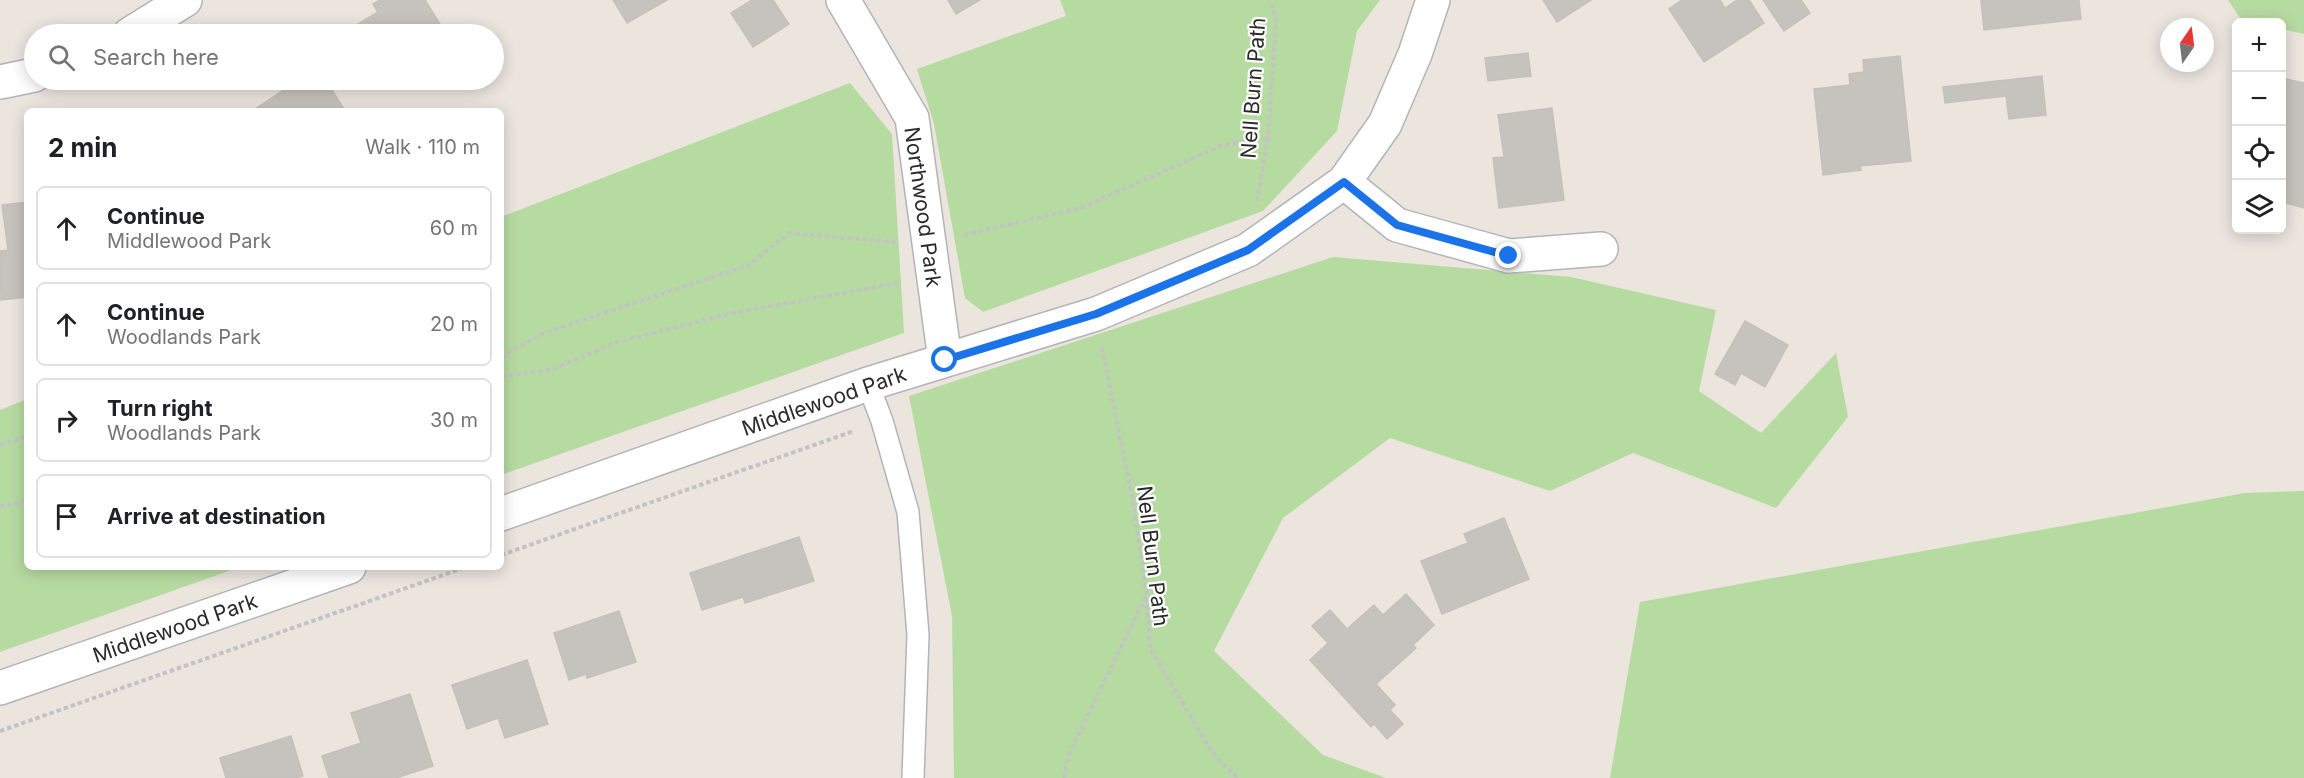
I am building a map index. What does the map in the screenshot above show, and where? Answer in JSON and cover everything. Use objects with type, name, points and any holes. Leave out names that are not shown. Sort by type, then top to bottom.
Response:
[{"type":"street","points":[[146,24],[185,0]]},
{"type":"street","name":"Northwood Park","points":[[843,0],[912,118],[945,360]]},
{"type":"street","name":"Middlewood Park","points":[[504,513],[868,384],[1096,314],[1248,250],[1344,182],[1385,124],[1415,54],[1433,0]]},
{"type":"street","points":[[0,82],[24,77]]},
{"type":"street","points":[[1344,182],[1397,225],[1509,256],[1600,249]]},
{"type":"street","name":"Middlewood Park","points":[[0,688],[341,570]]},
{"type":"lane","points":[[868,384],[882,421],[908,512],[918,635],[913,778]]},
{"type":"path","name":"Nell Burn Path","points":[[1248,250],[1268,138],[1276,21],[1270,0]]},
{"type":"path","points":[[504,355],[541,334],[749,265],[789,233],[928,243],[1080,208],[1223,145],[1268,138]]},
{"type":"path","points":[[504,376],[551,370],[617,342],[733,313],[932,277]]},
{"type":"path","name":"Nell Burn Path","points":[[1096,314],[1133,503],[1147,596],[1150,648],[1213,754],[1237,778]]},
{"type":"path","points":[[504,554],[882,421]]},
{"type":"path","points":[[0,444],[24,437]]},
{"type":"path","points":[[0,507],[24,501]]},
{"type":"path","points":[[0,731],[457,570]]},
{"type":"path","points":[[1064,778],[1068,756],[1147,596]]},
{"type":"green space","points":[[1060,0],[1380,0],[1357,31],[1337,131],[1263,211],[983,312],[965,298],[934,124],[917,69],[1066,16]]},
{"type":"green space","points":[[2228,0],[2304,0],[2304,34],[2286,30],[2286,18],[2240,18]]},
{"type":"green space","points":[[850,83],[892,134],[904,333],[504,474],[504,216]]},
{"type":"green space","points":[[1333,257],[1571,277],[1716,310],[1699,391],[1761,433],[1836,353],[1848,417],[1776,508],[1633,453],[1550,491],[1390,438],[1283,518],[1214,651],[1323,755],[1386,778],[954,778],[952,616],[909,396]]},
{"type":"green space","points":[[24,400],[24,570],[232,570],[0,652],[0,410]]},
{"type":"green space","points":[[2304,491],[2304,778],[1610,778],[1640,602],[2245,493]]},
{"type":"building","points":[[380,0],[425,0],[440,24],[358,24],[378,12],[373,4]]},
{"type":"building","points":[[613,0],[667,0],[627,23]]},
{"type":"building","points":[[752,0],[773,0],[789,24],[753,47],[731,13]]},
{"type":"building","points":[[948,0],[980,0],[956,14]]},
{"type":"building","points":[[1543,0],[1591,0],[1557,22]]},
{"type":"building","points":[[1682,0],[1720,0],[1725,8],[1737,0],[1749,0],[1764,23],[1704,62],[1669,9]]},
{"type":"building","points":[[1763,0],[1801,0],[1810,13],[1784,31]]},
{"type":"building","points":[[1981,0],[2079,0],[2081,19],[1984,30]]},
{"type":"building","points":[[1528,53],[1531,76],[1488,81],[1485,58]]},
{"type":"building","points":[[1900,56],[1911,161],[1860,166],[1861,170],[1823,175],[1814,89],[1850,85],[1849,74],[1864,72],[1863,60]]},
{"type":"building","points":[[2042,76],[2046,115],[2009,119],[2006,96],[1945,103],[1943,87]]},
{"type":"building","points":[[2286,79],[2304,83],[2304,208],[2286,203]]},
{"type":"building","points":[[284,90],[332,90],[343,108],[257,108]]},
{"type":"building","points":[[1552,108],[1564,200],[1499,208],[1493,158],[1504,157],[1498,115]]},
{"type":"building","points":[[24,202],[24,297],[1,300],[0,251],[8,250],[2,205]]},
{"type":"building","points":[[1745,321],[1788,345],[1765,387],[1741,373],[1735,385],[1715,374]]},
{"type":"building","points":[[1504,518],[1529,579],[1442,614],[1421,561],[1468,543],[1464,534]]},
{"type":"building","points":[[799,537],[814,581],[745,603],[743,597],[702,610],[690,573]]},
{"type":"building","points":[[1406,594],[1434,625],[1413,645],[1416,648],[1376,684],[1395,705],[1390,710],[1403,724],[1387,739],[1374,724],[1371,727],[1310,660],[1328,643],[1312,626],[1330,610],[1347,629],[1374,605],[1383,615]]},
{"type":"building","points":[[619,611],[636,662],[587,678],[586,674],[569,680],[554,633]]},
{"type":"building","points":[[527,660],[548,724],[505,738],[498,718],[467,729],[452,685]]},
{"type":"building","points":[[410,694],[433,766],[396,778],[329,778],[322,756],[361,743],[351,713]]},
{"type":"building","points":[[291,736],[303,776],[226,778],[220,758]]},
{"type":"route","points":[[945,360],[1096,314],[1248,250],[1344,182],[1397,225],[1509,256]]}]
